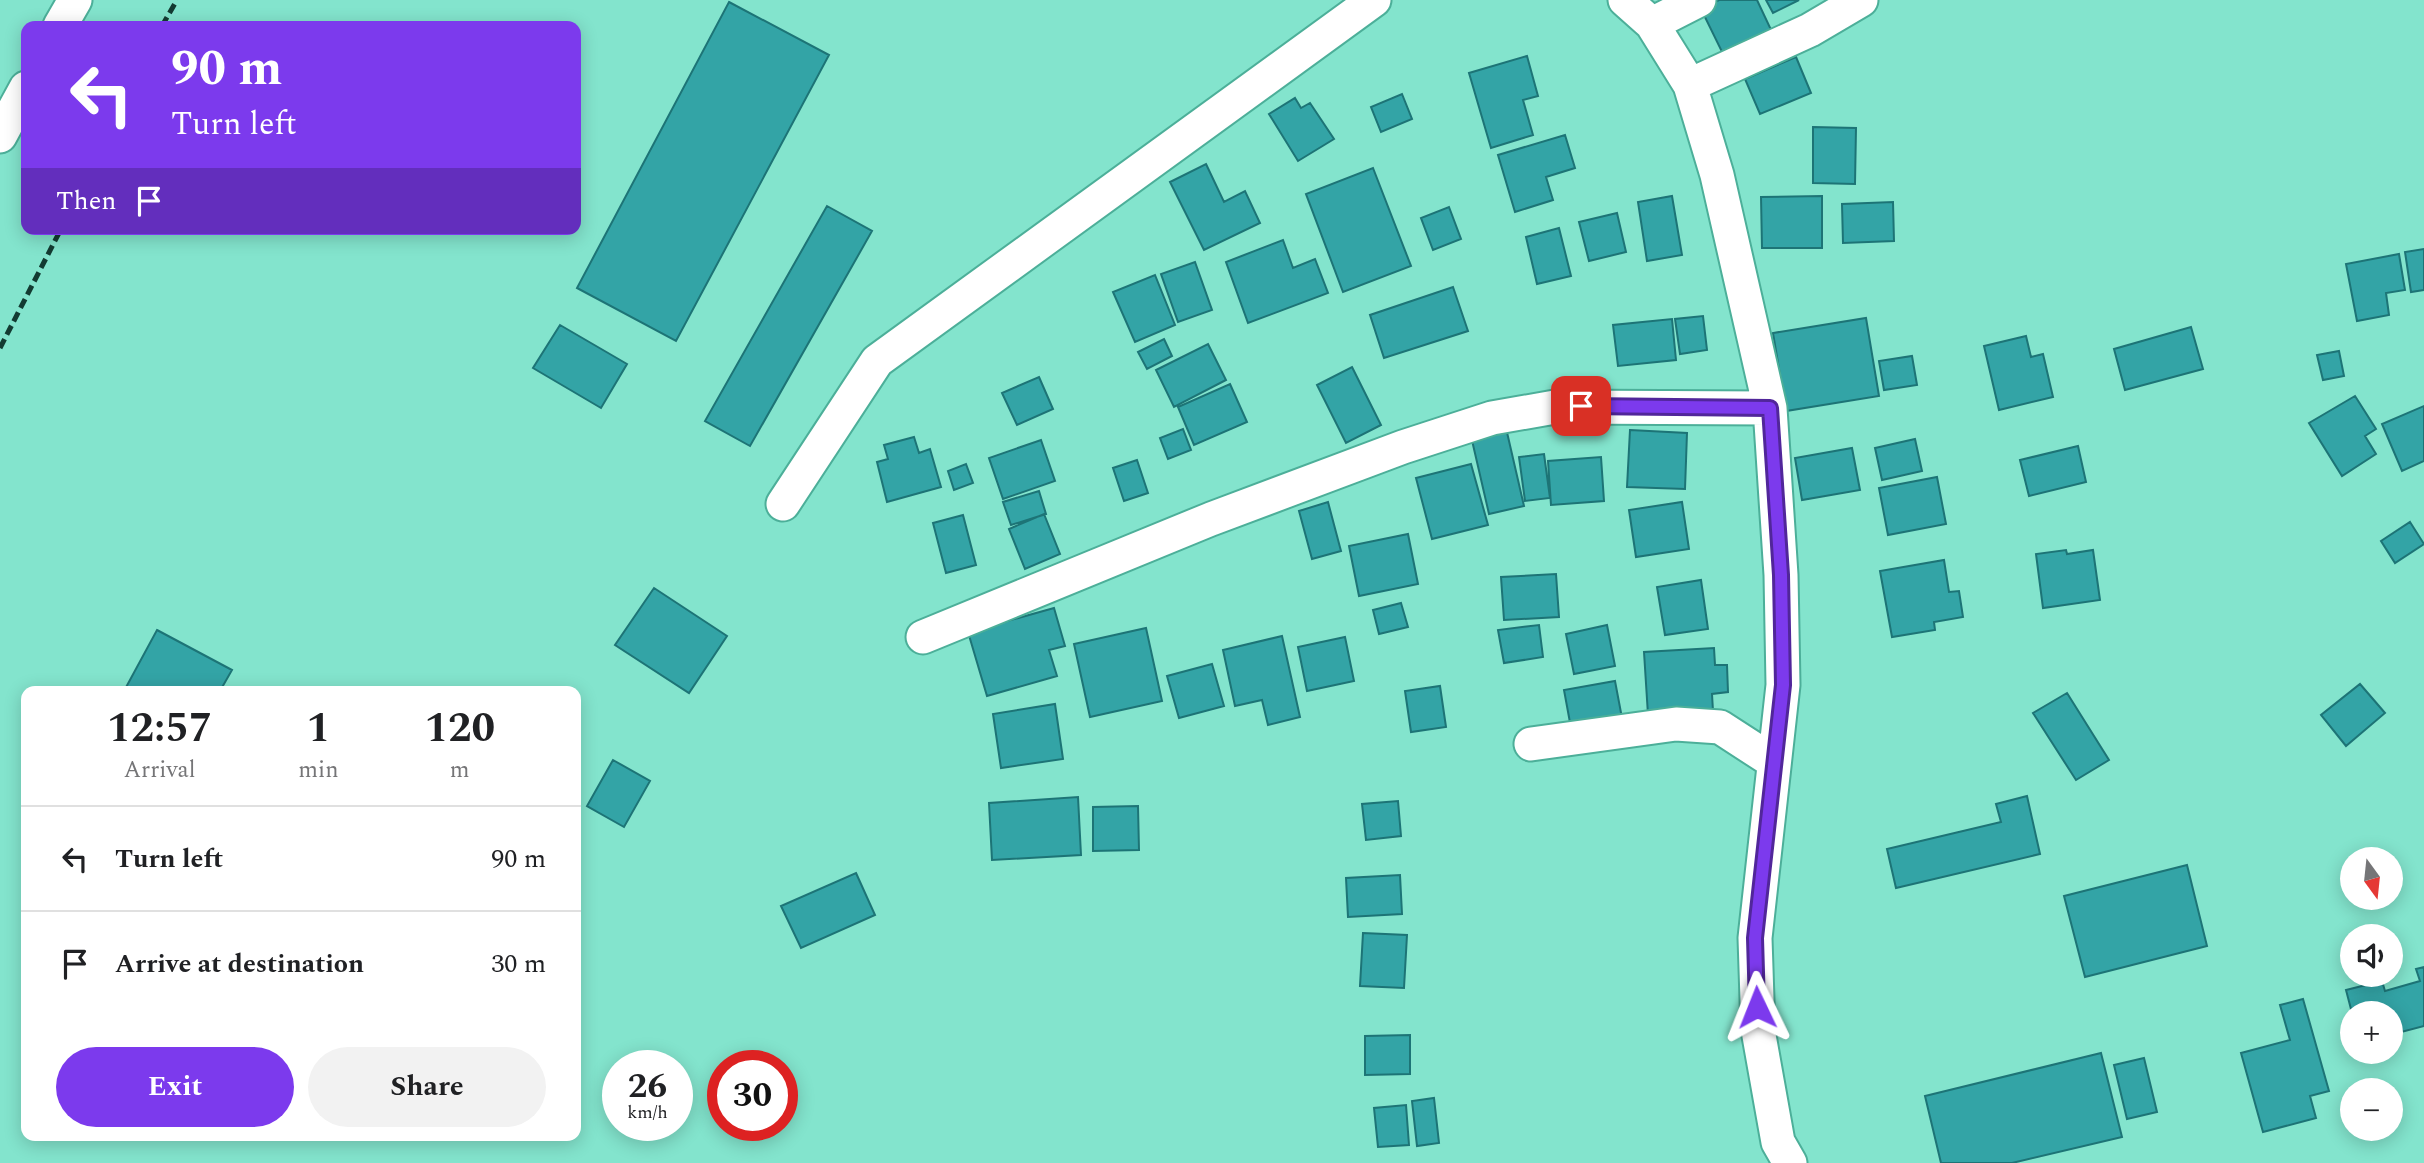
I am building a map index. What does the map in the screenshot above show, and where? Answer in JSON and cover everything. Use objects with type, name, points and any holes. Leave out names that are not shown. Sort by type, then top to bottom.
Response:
[{"type":"street","points":[[63,21],[75,0]]},
{"type":"street","points":[[783,504],[877,361],[1374,0]]},
{"type":"street","points":[[1625,0],[1652,24],[1690,85],[1717,175],[1770,408],[1781,575],[1783,685],[1755,938],[1758,1030],[1778,1142],[1790,1163]]},
{"type":"street","points":[[1652,24],[1699,0]]},
{"type":"street","points":[[1690,85],[1810,30],[1861,0]]},
{"type":"street","points":[[0,136],[21,97]]},
{"type":"street","points":[[923,637],[1210,519],[1403,447],[1492,418],[1555,407],[1770,408]]},
{"type":"street","points":[[1531,744],[1676,724],[1720,727],[1773,762]]},
{"type":"building","points":[[1719,0],[1757,0],[1773,34],[1725,58],[1701,9]]},
{"type":"building","points":[[1766,0],[1799,0],[1773,13]]},
{"type":"building","points":[[729,2],[829,55],[676,341],[577,288]]},
{"type":"building","points":[[1527,56],[1538,96],[1523,100],[1533,135],[1491,148],[1469,73]]},
{"type":"building","points":[[1796,57],[1811,93],[1760,114],[1745,79]]},
{"type":"building","points":[[1402,94],[1412,119],[1381,132],[1371,107]]},
{"type":"building","points":[[1295,98],[1301,108],[1310,103],[1334,139],[1298,161],[1269,114]]},
{"type":"building","points":[[1813,127],[1856,128],[1855,184],[1813,183]]},
{"type":"building","points":[[1565,135],[1575,168],[1546,177],[1553,200],[1515,212],[1498,155]]},
{"type":"building","points":[[1206,164],[1224,202],[1245,191],[1260,223],[1204,250],[1170,182]]},
{"type":"building","points":[[1373,168],[1411,266],[1343,292],[1306,194]]},
{"type":"building","points":[[1672,196],[1682,255],[1647,261],[1638,202]]},
{"type":"building","points":[[1822,196],[1822,248],[1762,248],[1761,197]]},
{"type":"building","points":[[1893,202],[1894,241],[1843,243],[1842,204]]},
{"type":"building","points":[[827,206],[872,231],[750,446],[705,421]]},
{"type":"building","points":[[1449,207],[1461,239],[1433,250],[1421,218]]},
{"type":"building","points":[[1617,213],[1626,252],[1589,261],[1579,222]]},
{"type":"building","points":[[1559,228],[1571,276],[1537,284],[1526,237]]},
{"type":"building","points":[[1283,240],[1293,268],[1315,259],[1328,293],[1248,323],[1226,262]]},
{"type":"building","points":[[2424,249],[2424,290],[2411,292],[2405,252]]},
{"type":"building","points":[[2399,254],[2405,290],[2386,293],[2389,315],[2357,321],[2346,264]]},
{"type":"building","points":[[1195,262],[1212,310],[1178,322],[1161,274]]},
{"type":"building","points":[[1155,275],[1175,325],[1135,342],[1113,292]]},
{"type":"building","points":[[1453,287],[1468,331],[1384,358],[1370,315]]},
{"type":"building","points":[[1703,316],[1707,350],[1680,354],[1675,319]]},
{"type":"building","points":[[1866,318],[1879,396],[1786,411],[1773,333]]},
{"type":"building","points":[[1672,319],[1676,360],[1618,366],[1613,325]]},
{"type":"building","points":[[560,325],[627,364],[601,408],[533,368]]},
{"type":"building","points":[[2191,327],[2203,369],[2125,390],[2114,349]]},
{"type":"building","points":[[2026,336],[2031,357],[2043,354],[2053,397],[1999,410],[1984,346]]},
{"type":"building","points":[[1164,339],[1172,356],[1147,369],[1138,352]]},
{"type":"building","points":[[1208,344],[1226,380],[1174,407],[1156,370]]},
{"type":"building","points":[[2339,351],[2344,376],[2323,380],[2317,355]]},
{"type":"building","points":[[1912,356],[1917,385],[1884,390],[1879,361]]},
{"type":"building","points":[[1352,367],[1381,425],[1346,443],[1317,385]]},
{"type":"building","points":[[1039,377],[1053,409],[1017,425],[1002,393]]},
{"type":"building","points":[[1230,384],[1247,422],[1194,445],[1178,407]]},
{"type":"building","points":[[2355,396],[2376,429],[2365,436],[2376,454],[2342,476],[2309,423]]},
{"type":"building","points":[[2424,406],[2424,461],[2402,471],[2382,424]]},
{"type":"building","points":[[1506,428],[1524,506],[1489,514],[1471,436]]},
{"type":"building","points":[[1183,429],[1191,450],[1168,459],[1160,438]]},
{"type":"building","points":[[1630,430],[1687,433],[1685,489],[1627,487]]},
{"type":"building","points":[[914,437],[919,453],[930,449],[941,487],[887,502],[877,462],[888,459],[884,445]]},
{"type":"building","points":[[1915,439],[1922,471],[1882,480],[1875,448]]},
{"type":"building","points":[[1041,440],[1055,481],[1003,499],[989,458]]},
{"type":"building","points":[[2078,446],[2086,482],[2029,496],[2020,460]]},
{"type":"building","points":[[1852,448],[1860,490],[1802,500],[1795,458]]},
{"type":"building","points":[[1544,454],[1550,498],[1525,501],[1519,457]]},
{"type":"building","points":[[1601,457],[1604,501],[1551,505],[1548,461]]},
{"type":"building","points":[[1137,460],[1148,493],[1124,501],[1113,468]]},
{"type":"building","points":[[966,464],[973,483],[954,490],[948,471]]},
{"type":"building","points":[[1471,464],[1488,525],[1432,539],[1416,478]]},
{"type":"building","points":[[1937,477],[1946,524],[1888,535],[1879,488]]},
{"type":"building","points":[[1039,491],[1046,514],[1011,525],[1003,502]]},
{"type":"building","points":[[1328,502],[1341,551],[1312,559],[1299,511]]},
{"type":"building","points":[[1682,502],[1689,549],[1636,557],[1629,510]]},
{"type":"building","points":[[1044,514],[1060,554],[1025,569],[1009,529]]},
{"type":"building","points":[[963,515],[976,565],[946,573],[933,523]]},
{"type":"building","points":[[2410,522],[2424,544],[2395,563],[2381,541]]},
{"type":"building","points":[[1408,534],[1418,584],[1359,596],[1349,546]]},
{"type":"building","points":[[2066,550],[2067,554],[2093,550],[2100,600],[2043,608],[2036,554]]},
{"type":"building","points":[[1944,560],[1949,592],[1959,591],[1963,617],[1934,622],[1935,630],[1892,637],[1880,571]]},
{"type":"building","points":[[1556,574],[1559,617],[1504,620],[1501,577]]},
{"type":"building","points":[[1701,580],[1708,629],[1665,635],[1657,587]]},
{"type":"building","points":[[654,588],[727,636],[689,693],[615,645]]},
{"type":"building","points":[[1401,603],[1408,627],[1379,634],[1373,610]]},
{"type":"building","points":[[1054,608],[1065,646],[1049,650],[1057,676],[987,696],[968,632]]},
{"type":"building","points":[[1539,625],[1543,657],[1504,663],[1498,630]]},
{"type":"building","points":[[1607,625],[1615,666],[1574,674],[1566,634]]},
{"type":"building","points":[[1146,628],[1162,701],[1090,717],[1074,644]]},
{"type":"building","points":[[157,630],[232,670],[223,686],[127,686]]},
{"type":"building","points":[[1282,636],[1300,717],[1268,725],[1262,700],[1235,706],[1223,650]]},
{"type":"building","points":[[1345,637],[1354,681],[1307,691],[1298,647]]},
{"type":"building","points":[[1714,648],[1715,665],[1727,665],[1728,692],[1712,694],[1713,711],[1648,715],[1644,652]]},
{"type":"building","points":[[1212,664],[1224,706],[1179,718],[1167,676]]},
{"type":"building","points":[[1615,681],[1622,718],[1571,728],[1564,690]]},
{"type":"building","points":[[2360,684],[2385,713],[2346,746],[2321,715]]},
{"type":"building","points":[[1440,686],[1446,727],[1411,732],[1405,691]]},
{"type":"building","points":[[2067,693],[2109,760],[2076,780],[2033,713]]},
{"type":"building","points":[[1055,704],[1063,759],[1001,768],[993,714]]},
{"type":"building","points":[[613,760],[650,781],[624,827],[587,806]]},
{"type":"building","points":[[2027,796],[2040,854],[1896,888],[1887,849],[2001,822],[1996,804]]},
{"type":"building","points":[[1078,797],[1081,855],[992,860],[989,803]]},
{"type":"building","points":[[1398,801],[1401,836],[1366,840],[1362,804]]},
{"type":"building","points":[[1138,806],[1139,850],[1093,851],[1093,807]]},
{"type":"building","points":[[2187,865],[2207,946],[2085,977],[2064,896]]},
{"type":"building","points":[[856,873],[875,915],[801,948],[781,906]]},
{"type":"building","points":[[1400,875],[1402,914],[1348,917],[1346,878]]},
{"type":"building","points":[[1363,933],[1407,935],[1404,988],[1360,986]]},
{"type":"building","points":[[2424,967],[2424,1026],[2403,1032],[2403,1001],[2349,1001],[2346,990],[2384,987],[2385,991],[2420,981],[2416,969]]},
{"type":"building","points":[[2303,999],[2329,1091],[2310,1096],[2316,1118],[2263,1132],[2241,1053],[2290,1040],[2280,1005]]},
{"type":"building","points":[[1410,1035],[1410,1074],[1365,1075],[1365,1036]]},
{"type":"building","points":[[2101,1053],[2122,1137],[2012,1163],[1941,1163],[1925,1096]]},
{"type":"building","points":[[2144,1058],[2157,1112],[2127,1119],[2114,1065]]},
{"type":"building","points":[[1434,1098],[1439,1143],[1417,1146],[1412,1101]]},
{"type":"building","points":[[1406,1105],[1409,1145],[1378,1147],[1374,1108]]},
{"type":"railway","points":[[165,21],[177,0]]},
{"type":"railway","points":[[0,348],[58,235]]},
{"type":"route","points":[[1581,406],[1770,408],[1781,575],[1783,685],[1755,938],[1757,1007]]}]
